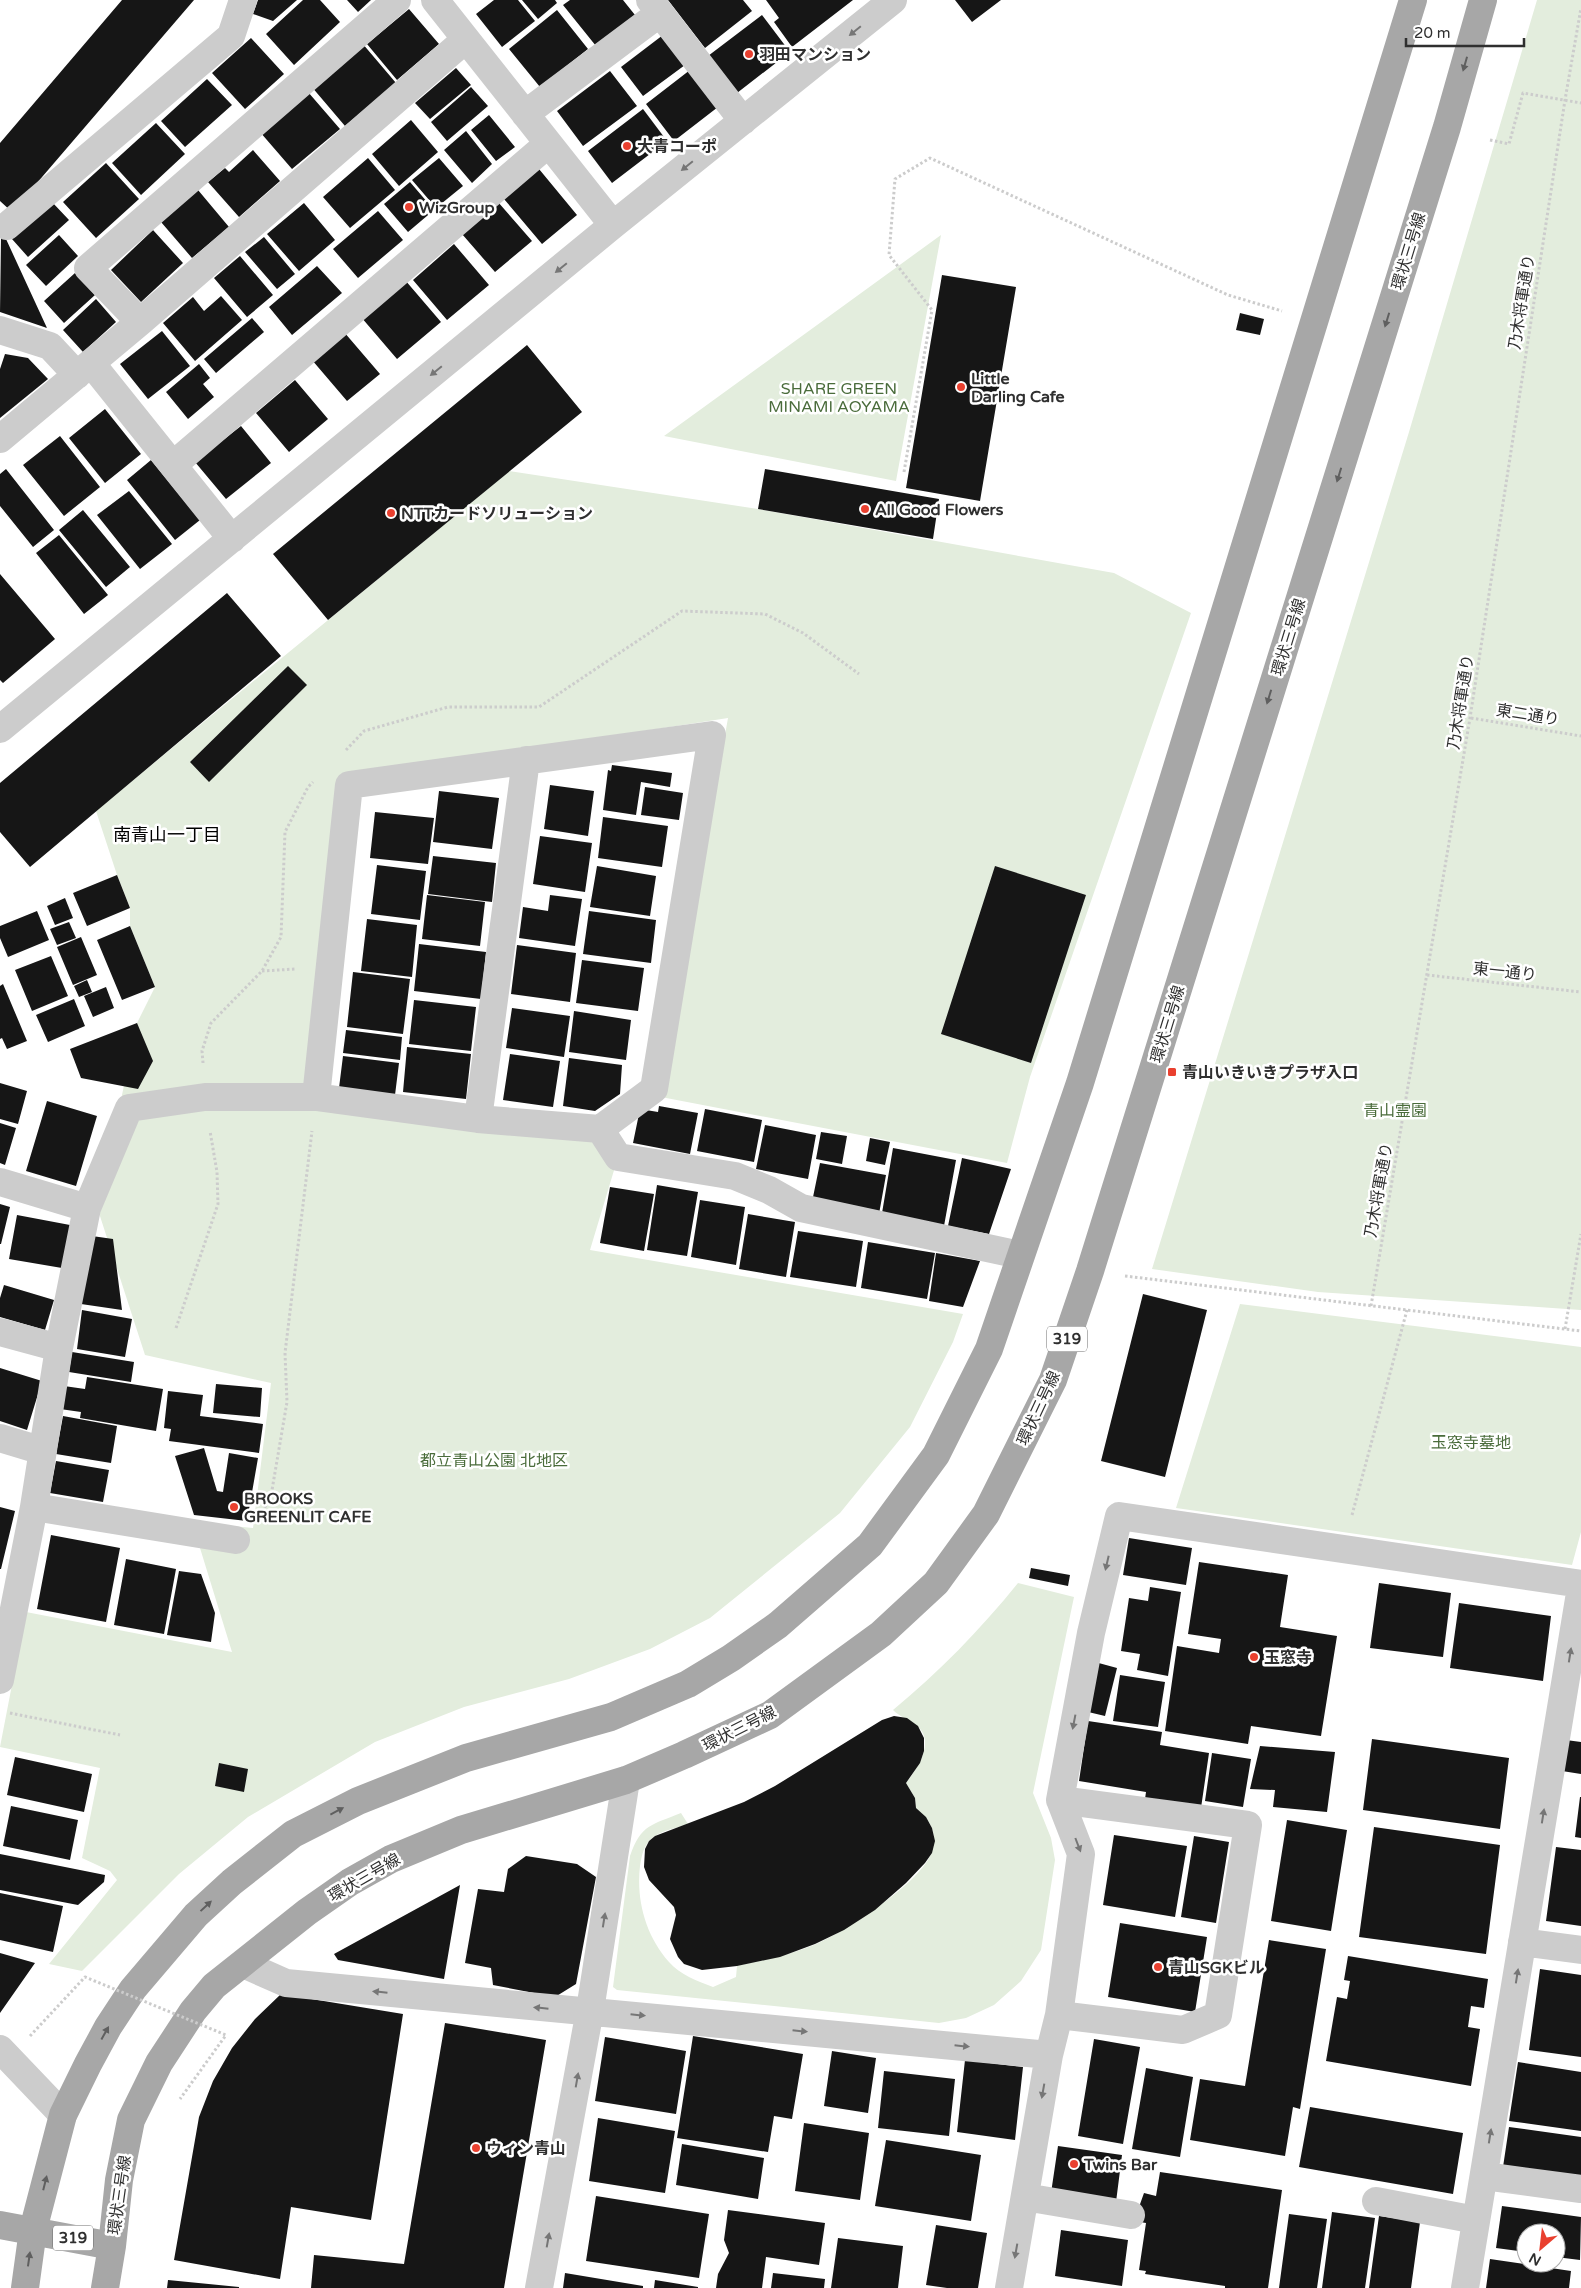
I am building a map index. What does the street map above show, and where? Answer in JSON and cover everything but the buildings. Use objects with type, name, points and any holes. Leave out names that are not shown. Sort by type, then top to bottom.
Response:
[{"type":"main road","name":"319","points":[[25,2288],[33,2230],[63,2115],[108,2027],[133,1989],[196,1915],[232,1882],[293,1834],[358,1801],[466,1758],[534,1737],[611,1717],[688,1684],[731,1658],[778,1625],[870,1545],[936,1455],[990,1349],[1020,1255],[1080,1083],[1413,0]]},
{"type":"main road","name":"環状三号線","points":[[112,2246],[118,2180],[131,2120],[160,2063],[193,2010],[214,1986],[307,1912],[350,1882],[391,1859],[461,1830],[626,1780],[770,1715],[881,1634],[936,1583],[986,1514],[1054,1380],[1090,1271],[1447,127],[1483,0]]},
{"type":"main road","name":"319","points":[[0,2225],[112,2246],[105,2288]]},
{"type":"street","points":[[8,226],[231,36],[243,0]]},
{"type":"street","points":[[140,322],[88,268],[397,0]]},
{"type":"street","points":[[1,726],[232,539],[613,225],[892,0]]},
{"type":"street","points":[[446,4],[465,40],[613,225]]},
{"type":"street","points":[[525,114],[655,7],[743,121]]},
{"type":"street","points":[[0,439],[140,322],[465,40]]},
{"type":"street","points":[[172,465],[548,144]]},
{"type":"street","points":[[0,330],[50,346],[84,369],[172,465],[232,539]]},
{"type":"street","points":[[0,1680],[8,1603],[34,1507],[59,1348],[87,1208],[129,1108],[205,1097],[316,1097],[478,1119],[600,1129],[654,1089],[712,735],[348,785],[316,1097]]},
{"type":"street","points":[[478,1119],[526,760]]},
{"type":"street","points":[[600,1129],[618,1156],[736,1176],[769,1190],[801,1208],[1020,1255]]},
{"type":"street","points":[[0,1182],[87,1208]]},
{"type":"street","points":[[0,1332],[59,1348]]},
{"type":"street","points":[[0,1438],[43,1451]]},
{"type":"street","points":[[34,1507],[236,1540]]},
{"type":"street","points":[[1009,2288],[1049,2055],[1060,2015],[1081,1854],[1060,1800],[1091,1633],[1119,1516],[1581,1586],[1465,2288]]},
{"type":"street","points":[[539,2288],[590,2010],[626,1780]]},
{"type":"street","points":[[1060,1800],[1248,1825],[1218,2015],[1183,2030],[1060,2015]]},
{"type":"street","points":[[1522,1942],[1581,1950]]},
{"type":"street","points":[[243,1964],[286,1982],[1049,2055]]},
{"type":"street","points":[[0,2049],[63,2115]]},
{"type":"street","points":[[1484,2176],[1581,2189]]},
{"type":"street","points":[[1025,2197],[1131,2215]]},
{"type":"street","points":[[1376,2201],[1476,2220]]},
{"type":"path","name":"乃木将軍通り","points":[[1371,1306],[1470,718],[1565,100],[1581,8]]},
{"type":"path","points":[[1490,140],[1509,144],[1522,93],[1581,103]]},
{"type":"path","points":[[904,472],[932,310],[889,255],[896,179],[930,158],[1228,295],[1282,311]]},
{"type":"path","points":[[343,752],[364,732],[448,707],[539,707],[682,611],[765,614],[803,633],[859,674]]},
{"type":"path","name":"東二通り","points":[[1470,718],[1581,736]]},
{"type":"path","points":[[176,1328],[218,1204],[216,1172],[205,1097],[202,1051],[210,1023],[262,971],[281,937],[285,832],[308,788],[315,780]]},
{"type":"path","name":"東一通り","points":[[1427,976],[1581,992]]},
{"type":"path","points":[[236,1540],[251,1541],[272,1490],[287,1402],[284,1353],[316,1097]]},
{"type":"path","points":[[1565,1329],[1581,1234]]},
{"type":"path","points":[[1090,1271],[1581,1331]]},
{"type":"path","points":[[1343,1549],[1406,1310]]},
{"type":"path","points":[[9,1713],[120,1735]]},
{"type":"path","points":[[30,2036],[85,1978],[226,2035],[180,2098]]},
{"type":"green space","name":"青山霊園","points":[[1537,0],[1581,0],[1581,1310],[1318,1292],[1152,1269],[1409,432]]},
{"type":"green space","name":"SHARE GREEN MINAMI AOYAMA","points":[[941,235],[896,481],[664,436]]},
{"type":"green space","name":"都立青山公園 北地区","points":[[509,471],[758,509],[1114,573],[1191,613],[1030,1077],[1007,1163],[661,1097],[728,718],[345,777],[317,1097],[600,1129],[618,1157],[590,1250],[963,1314],[953,1342],[910,1427],[840,1513],[710,1618],[650,1649],[569,1679],[464,1707],[375,1742],[248,1817],[179,1874],[82,1971],[49,1964],[117,1880],[110,1871],[82,1858],[100,1768],[0,1747],[26,1612],[232,1652],[192,1522],[253,1528],[271,1383],[145,1355],[98,1210],[137,1023],[155,987],[130,926],[130,908],[96,811]]},
{"type":"green space","name":"玉窓寺墓地","points":[[1240,1304],[1581,1347],[1581,1532],[1572,1565],[1176,1508]]},
{"type":"green space","points":[[1018,1583],[1074,1597],[1033,1793],[1051,1838],[1055,1860],[1041,1950],[1021,1981],[994,2005],[966,2018],[939,2023],[617,1990],[613,1987],[630,1856],[634,1845],[643,1831],[655,1823],[681,1813],[688,1824],[659,1834],[648,1842],[644,1849],[639,1879],[641,1905],[654,1941],[673,1967],[695,1980],[713,1987],[736,1977],[737,1966],[795,1952],[827,1939],[881,1905],[914,1877],[926,1863],[934,1844],[929,1822],[916,1808],[915,1798],[906,1783],[923,1755],[925,1739],[917,1726],[893,1710],[927,1681],[958,1650]]},
{"type":"place","name":"羽田マンション","points":[[749,54]]},
{"type":"place","name":"大青コーポ","points":[[627,146]]},
{"type":"place","name":"WizGroup","points":[[409,207]]},
{"type":"place","name":"Little Darling Cafe","points":[[961,387]]},
{"type":"place","name":"All Good Flowers","points":[[865,509]]},
{"type":"place","name":"NTTカードソリューション","points":[[391,513]]},
{"type":"place","name":"青山いきいきプラザ入口","points":[[1172,1072]]},
{"type":"place","name":"BROOKS GREENLIT CAFE","points":[[234,1507]]},
{"type":"place","name":"玉窓寺","points":[[1254,1657]]},
{"type":"place","name":"青山SGKビル","points":[[1158,1967]]},
{"type":"place","name":"ウィン青山","points":[[476,2148]]},
{"type":"place","name":"Twins Bar","points":[[1074,2164]]},
{"type":"district","name":"南青山一丁目","points":[[167,835]]}]
